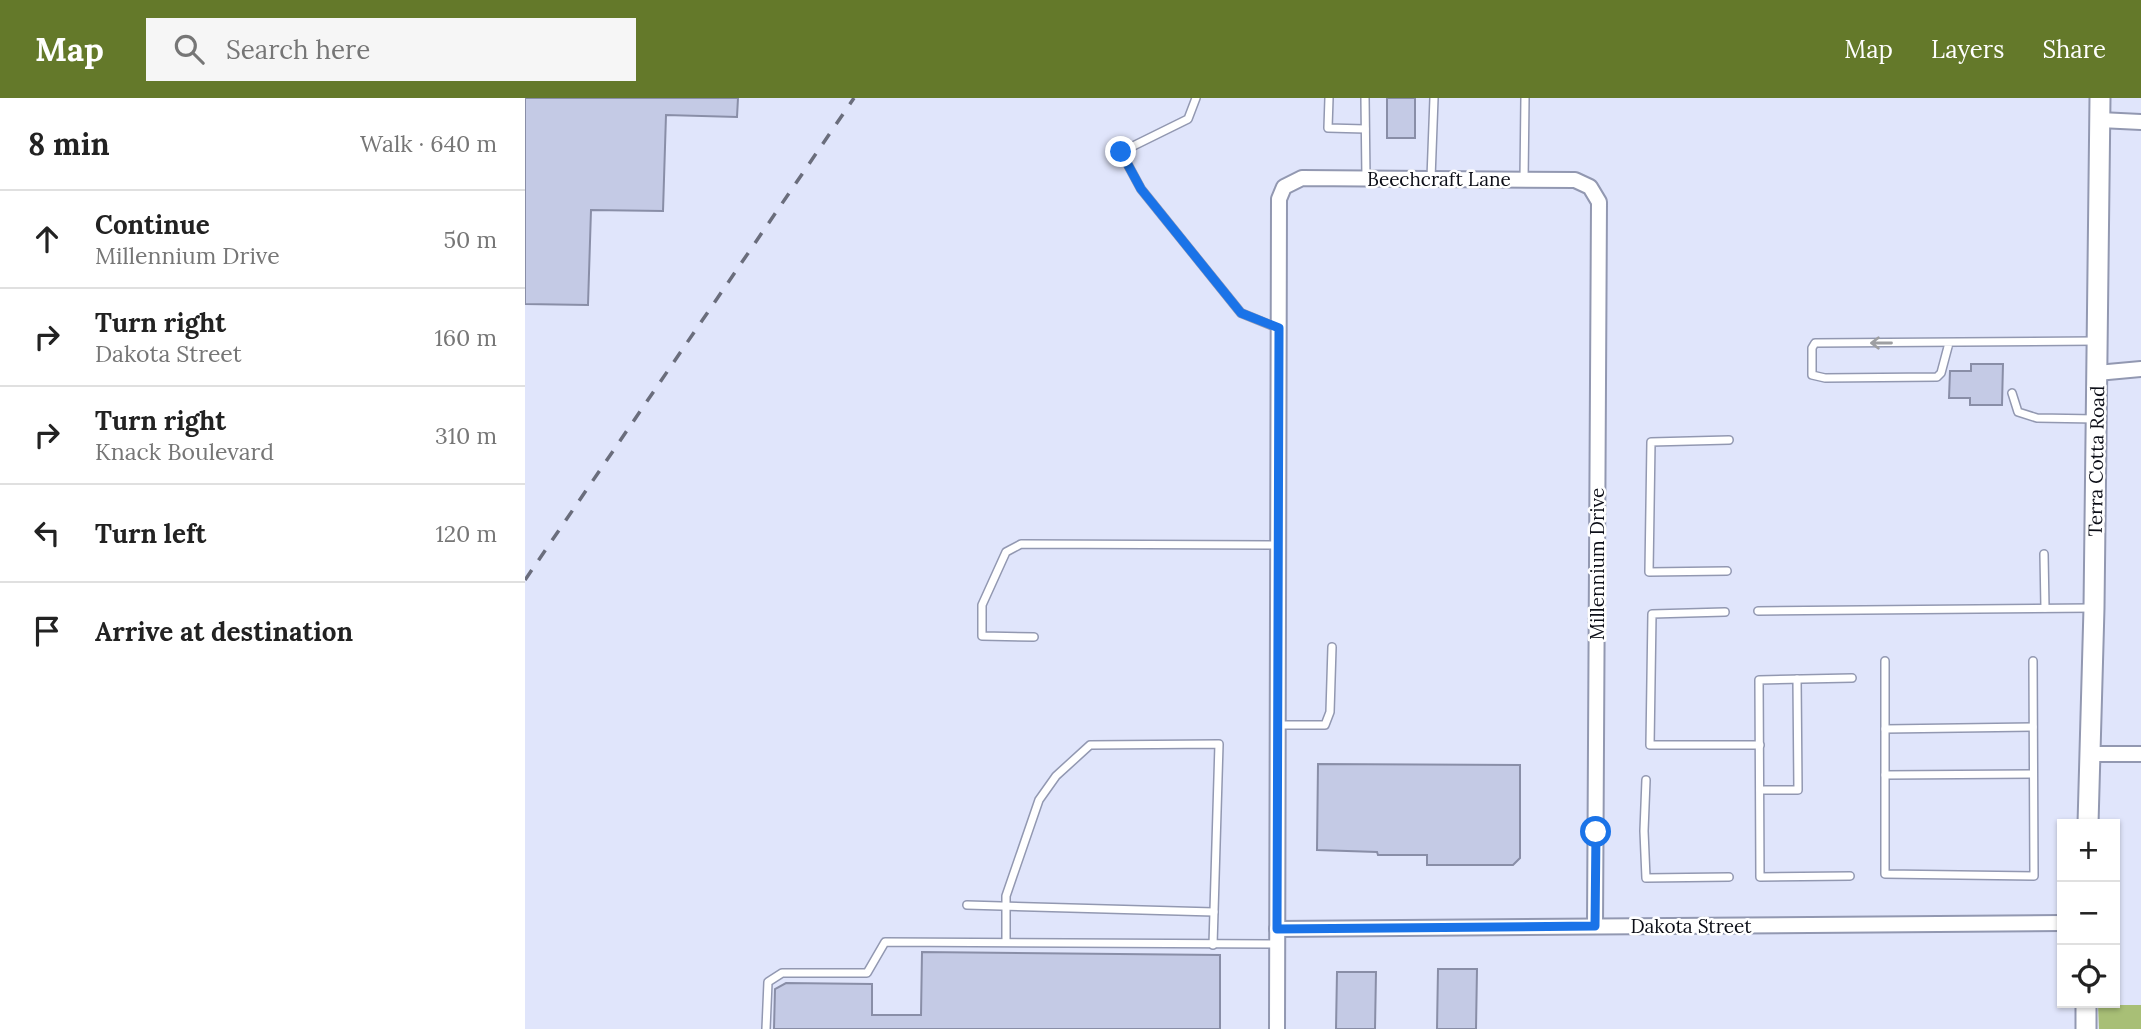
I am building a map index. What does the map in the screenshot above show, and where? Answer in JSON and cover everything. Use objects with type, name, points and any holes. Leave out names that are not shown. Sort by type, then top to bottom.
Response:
[{"type":"street","name":"Terra Cotta Road","points":[[2088,819],[2094,608],[2101,98]]},
{"type":"street","points":[[2100,120],[2141,122]]},
{"type":"street","name":"Beechcraft Lane","points":[[1279,328],[1279,199],[1284,187],[1302,178],[1575,180],[1590,187],[1599,202]]},
{"type":"street","name":"Millennium Drive","points":[[1595,926],[1599,202]]},
{"type":"street","points":[[1277,1029],[1279,328]]},
{"type":"street","points":[[2097,373],[2141,369]]},
{"type":"street","points":[[2089,754],[2141,754]]},
{"type":"street","name":"Dakota Street","points":[[1277,936],[1595,926],[2057,923]]},
{"type":"street","points":[[2086,1008],[2086,1029]]},
{"type":"lane","points":[[1196,98],[1188,119],[1121,152],[1141,189],[1241,313],[1279,328]]},
{"type":"lane","points":[[1329,98],[1328,128],[1365,129]]},
{"type":"lane","points":[[1365,98],[1366,179]]},
{"type":"lane","points":[[1431,179],[1434,98]]},
{"type":"lane","points":[[1524,180],[1525,98]]},
{"type":"lane","points":[[1949,343],[1941,373],[1937,377],[1825,378],[1812,374],[1812,348],[1815,343],[2097,341]]},
{"type":"lane","points":[[2012,393],[2018,412],[2037,418],[2096,419]]},
{"type":"lane","points":[[1727,571],[1649,572],[1649,499],[1651,442],[1729,440]]},
{"type":"lane","points":[[1034,636],[982,636],[982,605],[1006,552],[1021,544],[1278,545]]},
{"type":"lane","points":[[2044,554],[2045,608]]},
{"type":"lane","points":[[1758,611],[2094,608]]},
{"type":"lane","points":[[1725,612],[1652,614],[1650,745],[1760,745]]},
{"type":"lane","points":[[1277,725],[1325,725],[1330,712],[1332,647]]},
{"type":"lane","points":[[1885,661],[1885,874],[2034,876],[2033,661]]},
{"type":"lane","points":[[1850,876],[1760,877],[1759,680],[1852,678]]},
{"type":"lane","points":[[1760,790],[1798,790],[1797,679]]},
{"type":"lane","points":[[1885,729],[2033,727]]},
{"type":"lane","points":[[1006,941],[1006,896],[1039,800],[1056,776],[1090,745],[1219,744],[1213,945]]},
{"type":"lane","points":[[1885,775],[2033,774]]},
{"type":"lane","points":[[1646,780],[1646,878],[1729,877]]},
{"type":"lane","points":[[967,905],[1214,912]]},
{"type":"lane","points":[[766,1029],[768,982],[782,973],[867,973],[885,942],[1006,941],[1213,945],[1277,936]]},
{"type":"green space","points":[[2141,1005],[2141,1029],[2099,1029],[2098,1008]]},
{"type":"building","points":[[525,98],[738,98],[737,117],[666,115],[663,211],[591,210],[588,305],[525,304]]},
{"type":"building","points":[[1387,98],[1415,98],[1415,138],[1387,138]]},
{"type":"building","points":[[1971,364],[2003,364],[2002,405],[1970,405],[1970,398],[1949,398],[1950,371],[1971,371]]},
{"type":"building","points":[[1318,764],[1520,765],[1520,858],[1513,865],[1427,865],[1427,855],[1378,855],[1377,852],[1317,850]]},
{"type":"building","points":[[922,952],[1220,955],[1220,1029],[774,1029],[775,989],[786,983],[872,984],[872,1015],[921,1015]]},
{"type":"building","points":[[1438,969],[1477,969],[1476,1029],[1437,1029]]},
{"type":"building","points":[[1337,972],[1376,972],[1375,1029],[1336,1029]]},
{"type":"railway","points":[[525,580],[854,98]]},
{"type":"route","points":[[1121,152],[1141,189],[1241,313],[1279,328],[1277,929],[1595,926],[1596,832]]}]
